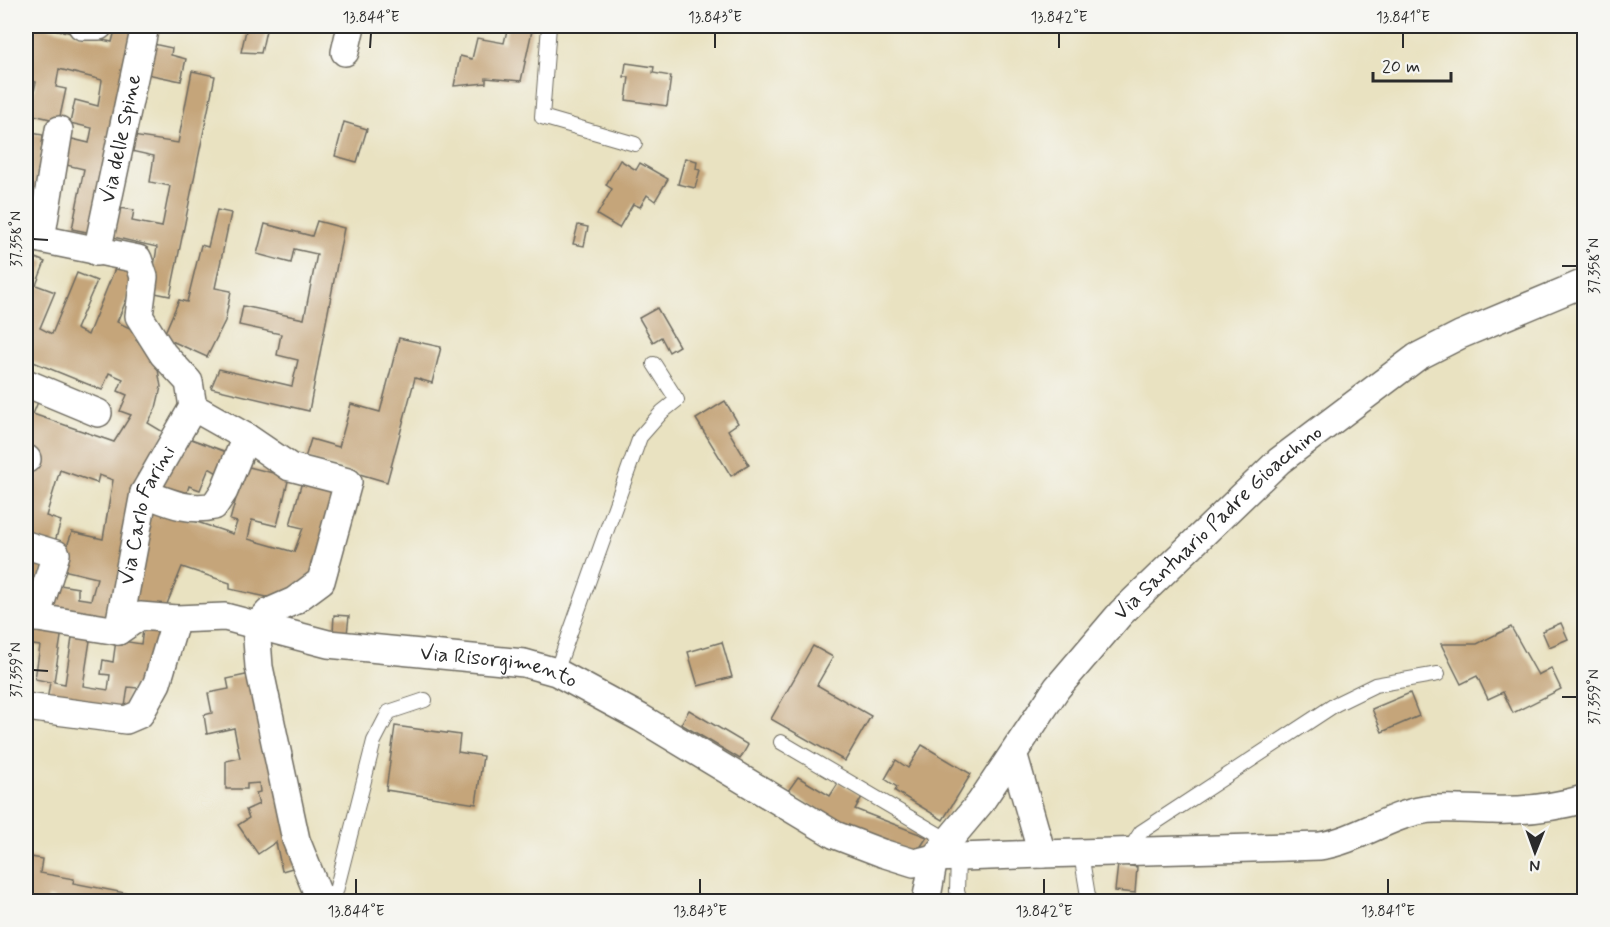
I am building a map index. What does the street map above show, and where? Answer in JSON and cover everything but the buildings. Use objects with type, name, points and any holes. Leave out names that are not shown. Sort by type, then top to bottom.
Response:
[{"type":"street","points":[[82,26],[99,26]]},
{"type":"street","name":"Via delle Spine","points":[[97,252],[145,26]]},
{"type":"street","points":[[345,52],[351,26]]},
{"type":"street","points":[[59,130],[34,238],[138,259],[144,278],[139,316],[163,354],[189,382],[194,407],[246,437],[291,467],[348,482],[321,581],[294,601],[269,612],[256,626],[260,667],[296,840],[315,900]]},
{"type":"street","name":"Via Santuario Padre Gioacchino","points":[[947,852],[1014,756],[1056,688],[1122,613],[1279,461],[1417,357],[1460,334],[1584,283]]},
{"type":"street","points":[[26,383],[98,412]]},
{"type":"street","name":"Via Carlo Farini","points":[[118,632],[144,494],[194,407]]},
{"type":"street","points":[[144,494],[181,507],[199,510],[214,506],[224,491],[246,437]]},
{"type":"street","points":[[26,545],[56,554],[31,617],[118,632]]},
{"type":"street","name":"Via Risorgimento","points":[[118,632],[140,616],[176,619],[225,617],[328,644],[524,663],[556,672],[641,718],[835,835],[882,854],[914,863],[947,852],[1081,854],[1320,846],[1345,842],[1397,817],[1424,810],[1455,808],[1496,810],[1567,804],[1584,799]]},
{"type":"street","points":[[26,707],[126,720],[140,714],[157,683],[176,619]]},
{"type":"street","points":[[1014,756],[1042,854]]},
{"type":"street","points":[[926,902],[947,852]]},
{"type":"lane","points":[[549,26],[542,117],[635,144]]},
{"type":"lane","points":[[556,672],[640,438],[662,412],[677,400],[654,364]]},
{"type":"lane","points":[[1127,853],[1141,832],[1336,704],[1375,685],[1438,674]]},
{"type":"lane","points":[[315,900],[336,891],[374,741],[389,712],[425,700]]},
{"type":"lane","points":[[781,742],[947,852],[960,902]]},
{"type":"lane","points":[[1081,854],[1089,902]]}]
